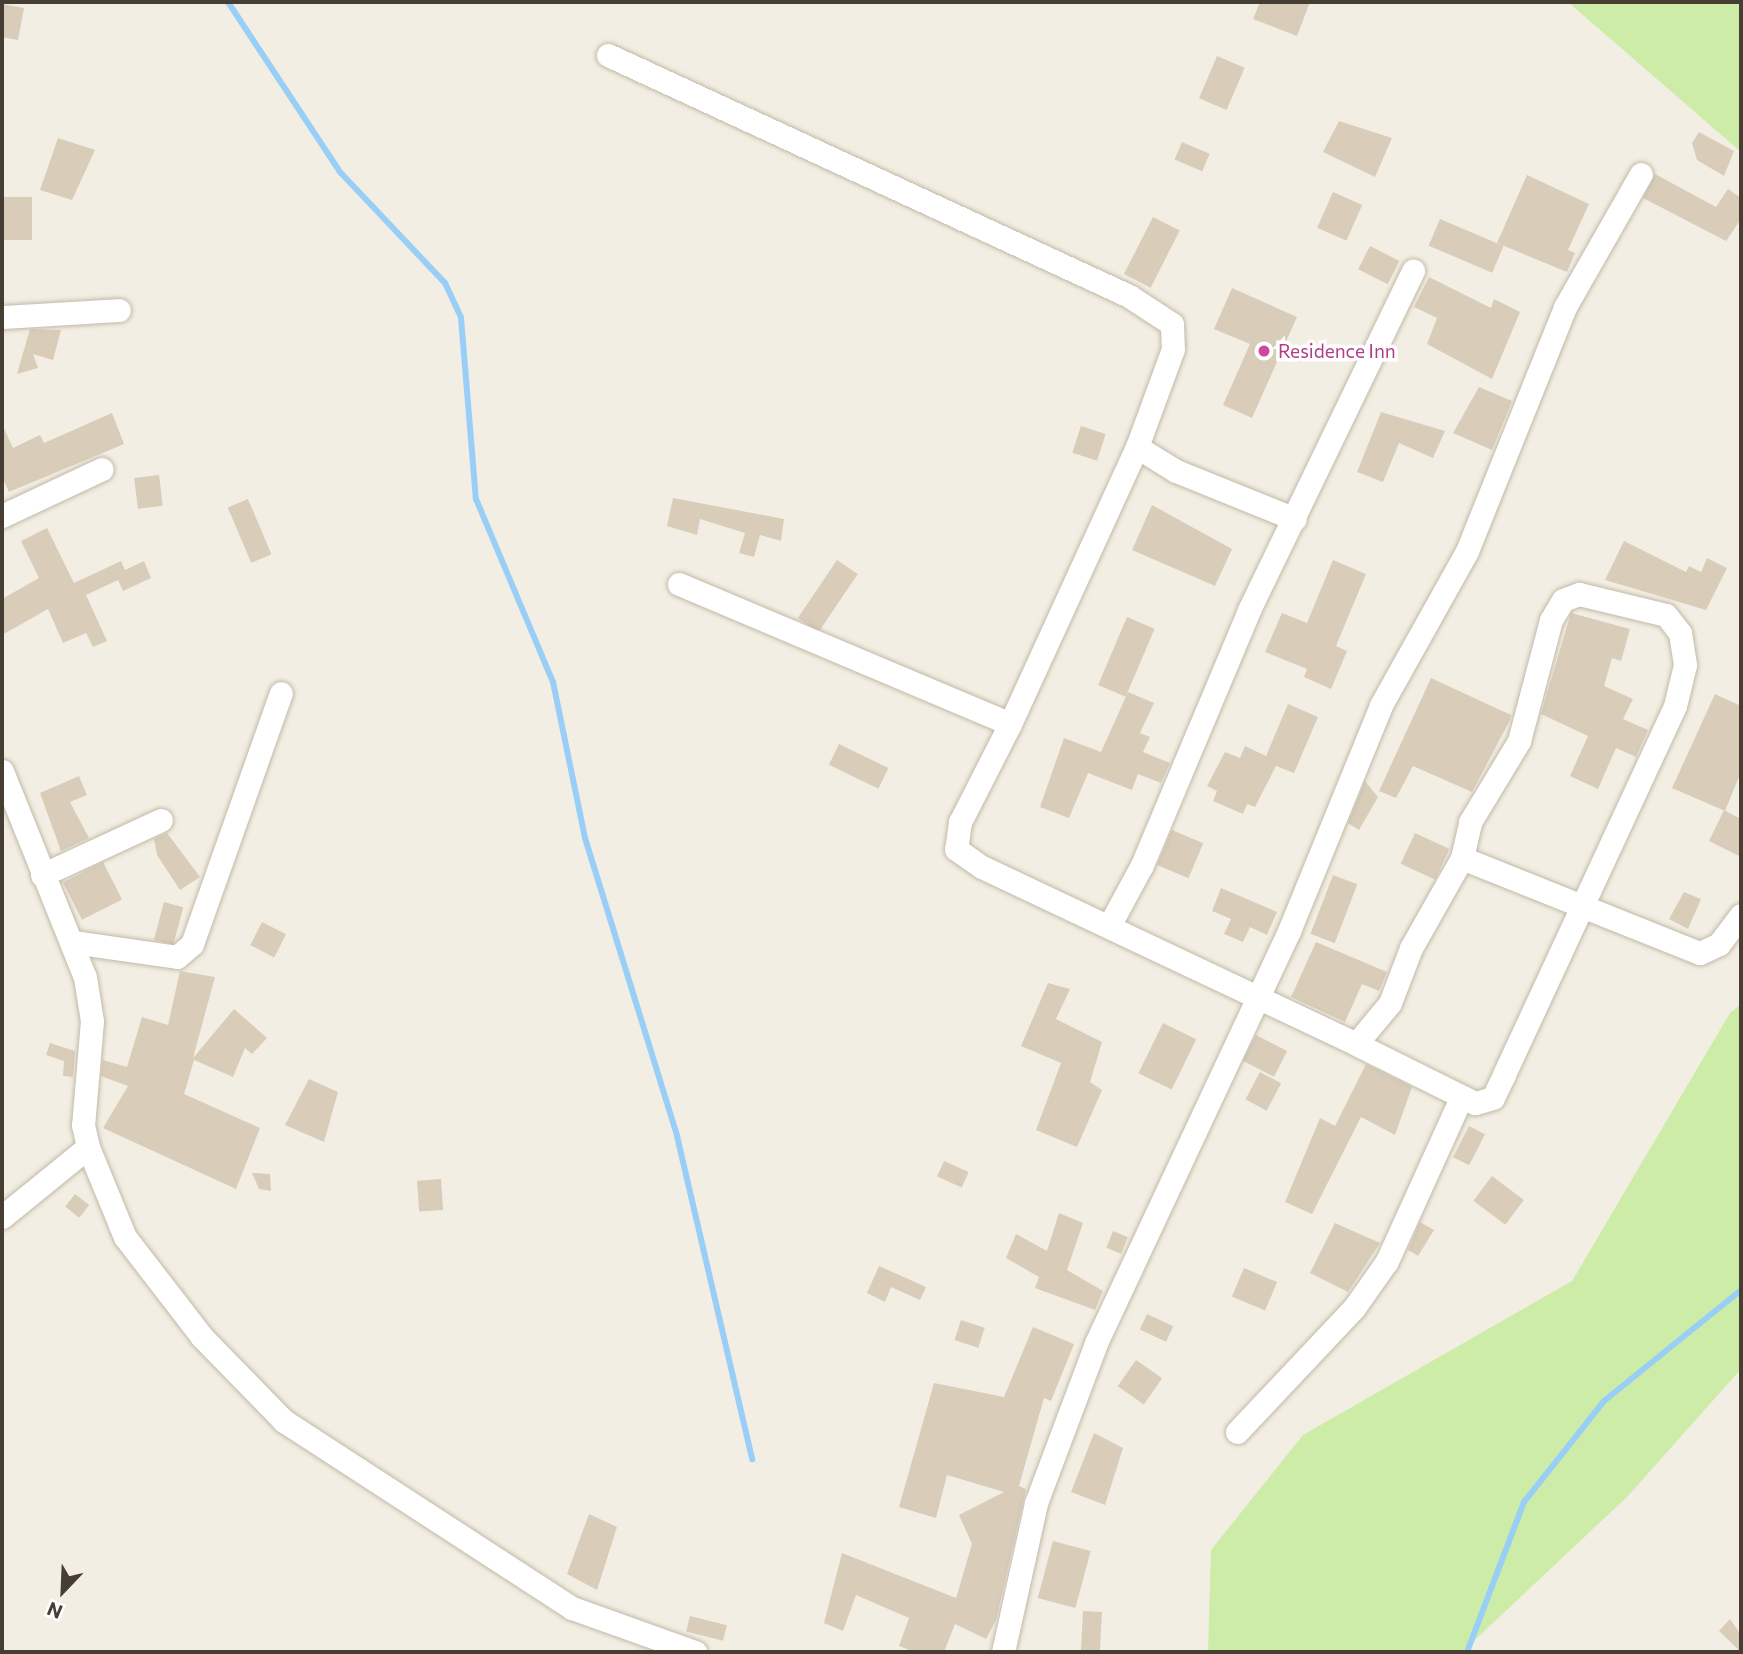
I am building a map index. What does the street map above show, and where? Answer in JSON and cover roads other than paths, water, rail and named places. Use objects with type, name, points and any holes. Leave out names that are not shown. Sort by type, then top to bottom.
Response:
[{"type":"street","points":[[608,55],[1129,296],[1172,324],[1173,349],[1137,447],[1010,724],[960,821],[956,849],[1109,926],[1259,995],[1461,1098],[1475,1103],[1493,1098],[1675,706],[1685,665],[1680,634],[1666,615],[1579,594],[1563,600],[1551,620],[1519,741],[1470,822],[1462,858],[1411,948],[1390,1003],[1356,1044]]},
{"type":"street","points":[[1003,1652],[1036,1503],[1087,1367],[1259,995],[1381,705],[1467,551],[1565,307],[1641,174]]},
{"type":"street","points":[[1109,926],[1295,519],[1413,271]]},
{"type":"street","points":[[2,317],[119,310]]},
{"type":"street","points":[[1137,447],[1176,471],[1295,519]]},
{"type":"street","points":[[2,516],[102,469]]},
{"type":"street","points":[[679,584],[1010,724]]},
{"type":"street","points":[[73,942],[177,957],[192,944],[281,693]]},
{"type":"street","points":[[2,771],[42,875],[73,942],[92,1021],[83,1125],[88,1146],[125,1237],[256,1399],[572,1608],[695,1652]]},
{"type":"street","points":[[42,875],[161,820]]},
{"type":"street","points":[[1462,858],[1583,903],[1700,953],[1719,944],[1741,915]]},
{"type":"street","points":[[1237,1432],[1354,1308],[1387,1261],[1461,1098]]},
{"type":"street","points":[[2,1217],[88,1146]]},
{"type":"waterway","points":[[228,2],[340,172],[445,283],[461,318],[476,499],[553,682],[585,838],[677,1136],[752,1459]]},
{"type":"waterway","points":[[1467,1652],[1524,1502],[1604,1401],[1741,1290]]},
{"type":"place","name":"Residence Inn","points":[[1264,351]]}]
